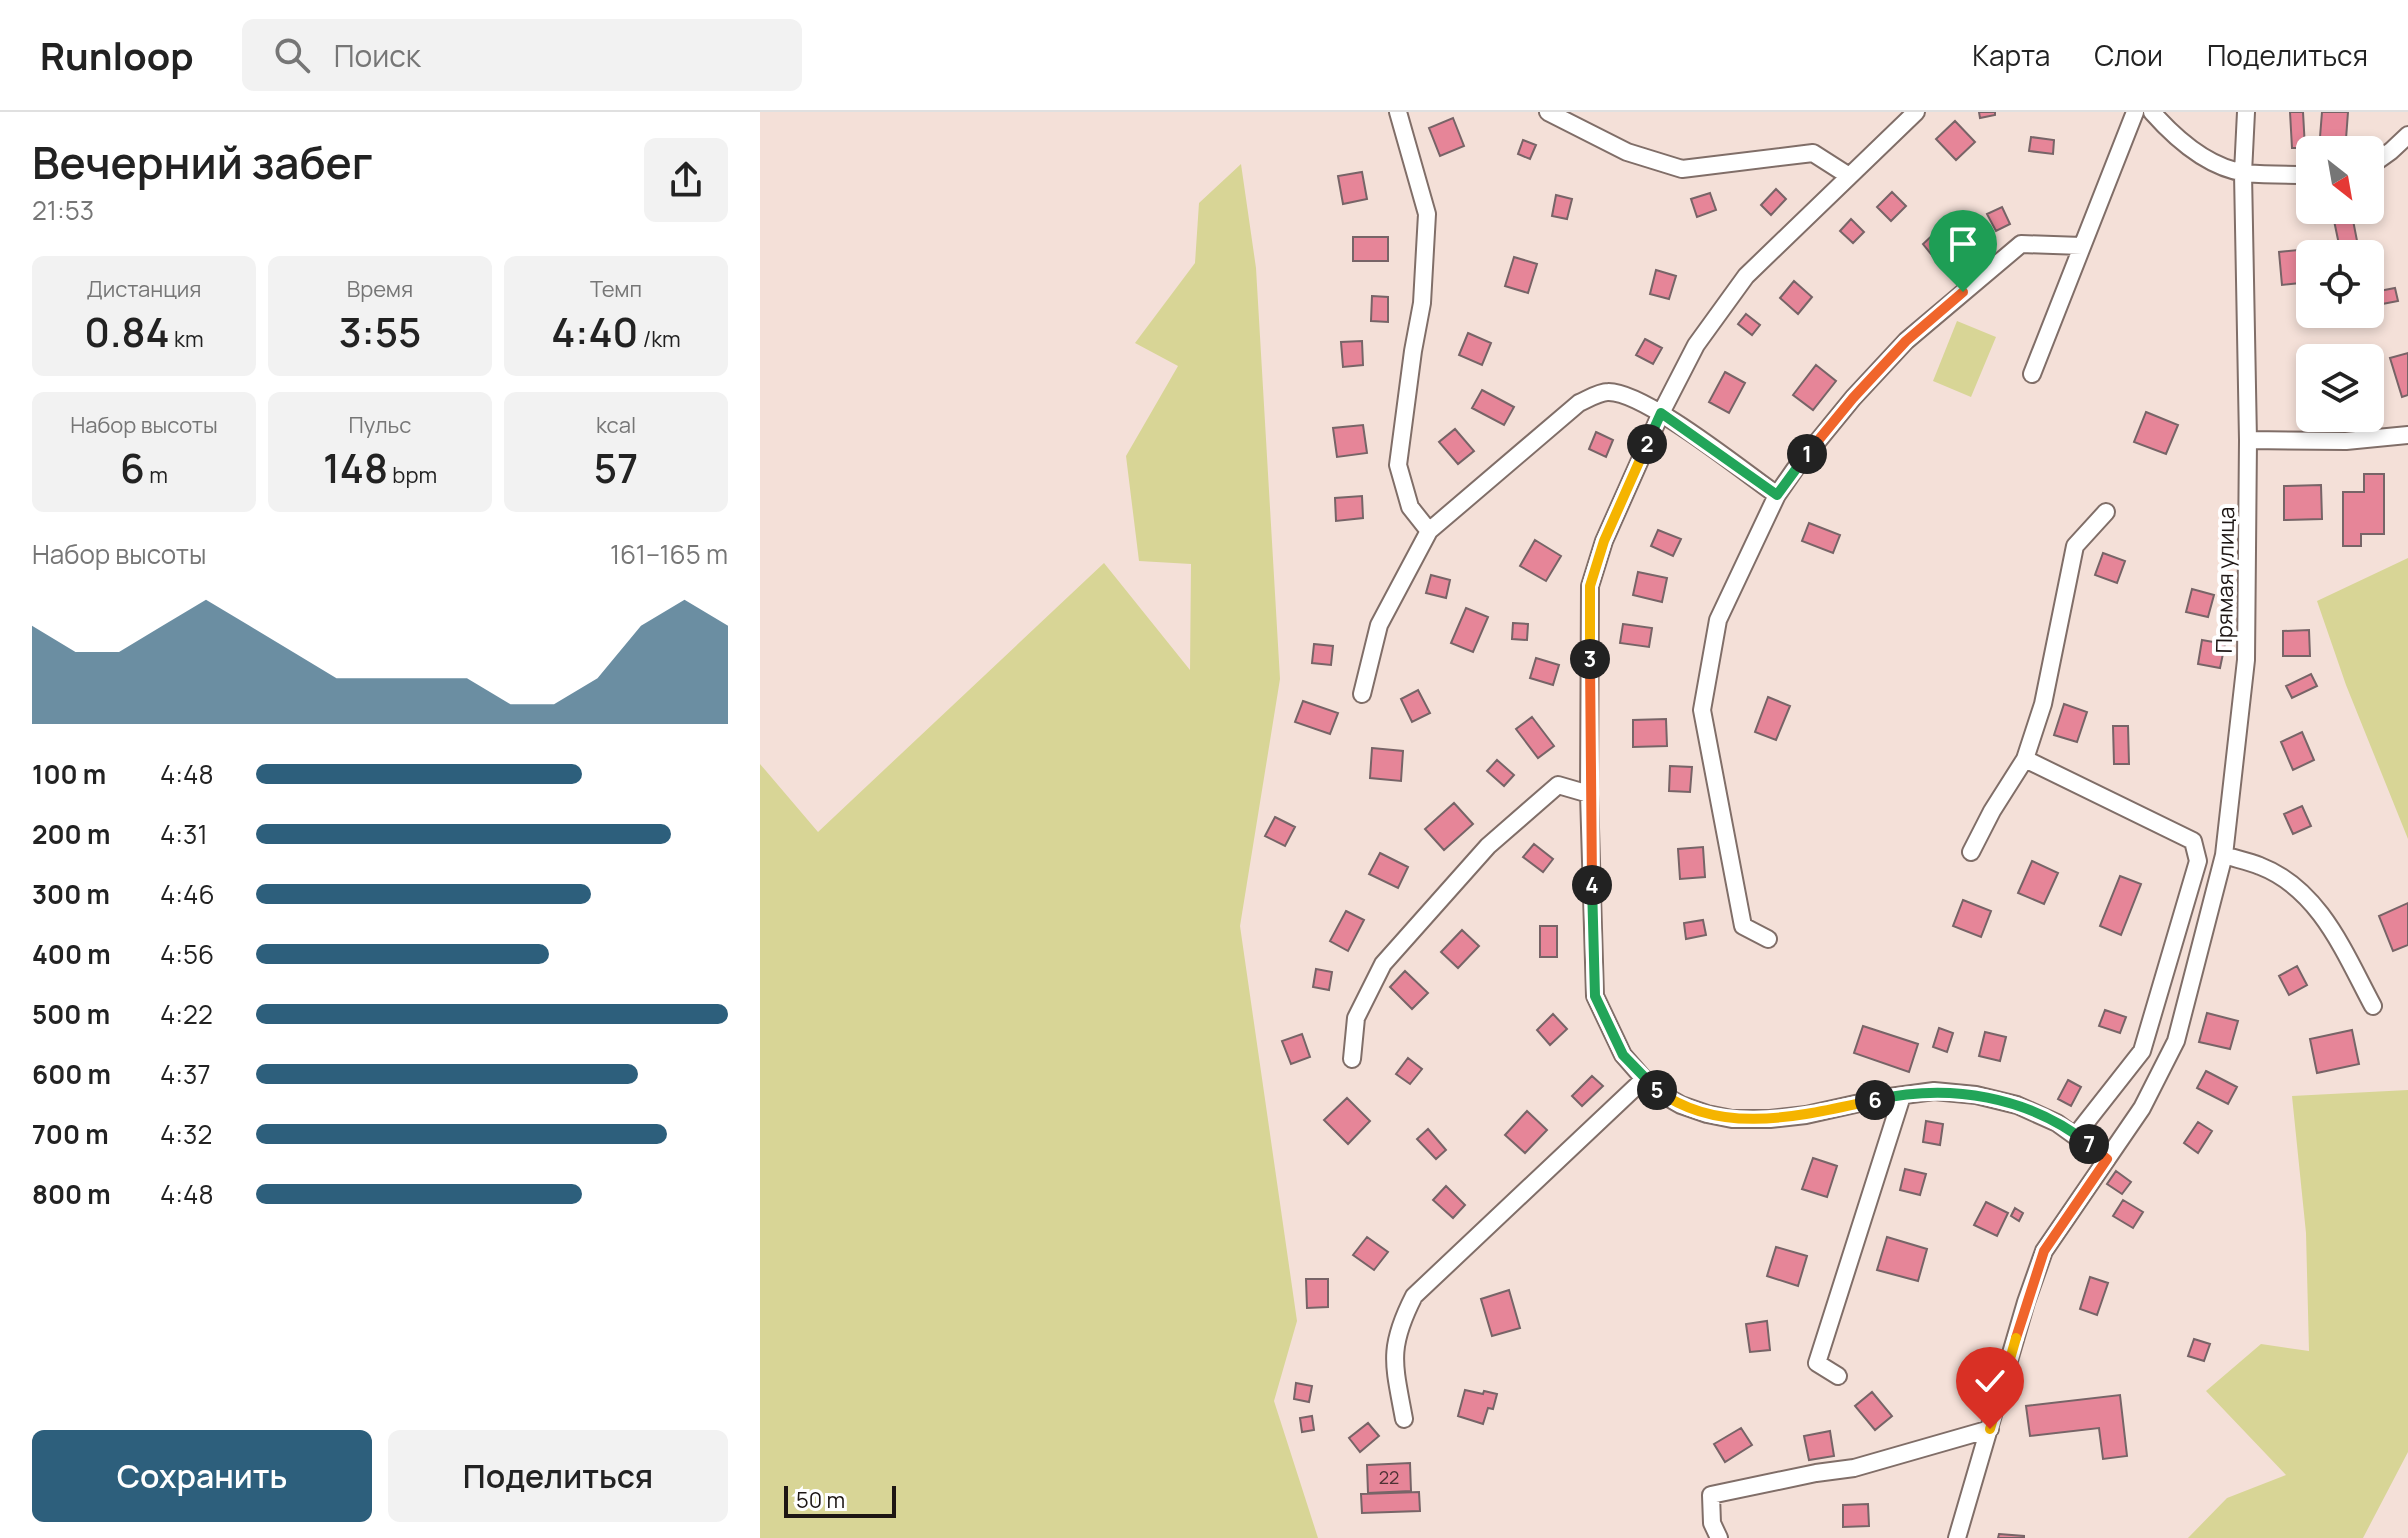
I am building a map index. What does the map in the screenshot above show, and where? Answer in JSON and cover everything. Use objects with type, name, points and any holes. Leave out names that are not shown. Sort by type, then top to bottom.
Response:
[{"type":"street","points":[[1398,112],[1427,214],[1422,303],[1398,465],[1410,507],[1429,531]]},
{"type":"street","points":[[1548,112],[1627,152],[1682,169],[1813,153],[1849,176]]},
{"type":"street","points":[[1916,112],[1746,276],[1696,345],[1661,413],[1604,541],[1590,586],[1589,794],[1595,996],[1623,1055],[1644,1079],[1681,1105],[1707,1114],[1732,1119],[1806,1115],[1934,1091],[1976,1095],[2017,1105],[2076,1135],[2107,1159]]},
{"type":"street","points":[[2032,374],[2135,112]]},
{"type":"street","points":[[2152,112],[2173,136],[2209,159],[2243,173],[2296,175]]},
{"type":"street","name":"Прямая улица","points":[[1957,1538],[2026,1302],[2044,1251],[2142,1108],[2176,1041],[2224,855],[2246,660],[2248,440],[2243,173],[2246,112]]},
{"type":"street","points":[[2384,156],[2408,135]]},
{"type":"street","points":[[1768,939],[1743,926],[1702,710],[1718,620],[1777,495],[1853,398],[1906,341],[2021,244],[2082,246]]},
{"type":"street","points":[[1362,694],[1379,625],[1429,531],[1579,403],[1607,392],[1633,397],[1661,413],[1777,495]]},
{"type":"street","points":[[2248,440],[2346,441],[2408,435]]},
{"type":"street","points":[[1971,852],[1992,811],[2025,759],[2043,704],[2075,546],[2106,512]]},
{"type":"street","points":[[2025,759],[2193,841],[2198,861],[2142,1051],[2076,1135]]},
{"type":"street","points":[[1352,1059],[1356,1018],[1383,964],[1488,846],[1558,785],[1589,794]]},
{"type":"street","points":[[2224,855],[2261,866],[2288,881],[2311,900],[2335,936],[2373,1006]]},
{"type":"street","points":[[1404,1419],[1394,1365],[1395,1339],[1414,1296],[1644,1079]]},
{"type":"street","points":[[1838,1376],[1817,1363],[1902,1096]]},
{"type":"street","points":[[1719,1538],[1712,1523],[1711,1495],[1854,1468],[1990,1429]]},
{"type":"shaded area","points":[[1241,164],[1256,268],[1280,679],[1240,926],[1297,1321],[1274,1401],[1318,1538],[760,1538],[760,764],[818,832],[1104,563],[1190,670],[1191,564],[1139,561],[1126,456],[1178,366],[1135,343],[1195,263],[1199,203]]},
{"type":"shaded area","points":[[1957,321],[1996,337],[1971,397],[1933,381]]},
{"type":"shaded area","points":[[2408,558],[2408,839],[2346,685],[2317,601]]},
{"type":"shaded area","points":[[2408,1090],[2408,1452],[2363,1538],[2188,1538],[2227,1498],[2286,1475],[2206,1391],[2261,1344],[2309,1351],[2306,1233],[2292,1096]]},
{"type":"building","points":[[1979,112],[1995,112],[1995,115],[1980,118]]},
{"type":"building","points":[[2290,112],[2303,112],[2304,136],[2296,136],[2296,148],[2292,148]]},
{"type":"building","points":[[2322,112],[2348,112],[2346,136],[2320,136]]},
{"type":"building","points":[[1453,118],[1464,146],[1440,156],[1429,128]]},
{"type":"building","points":[[1955,121],[1975,142],[1956,160],[1936,139]]},
{"type":"building","points":[[2031,137],[2054,140],[2053,154],[2029,151]]},
{"type":"building","points":[[1523,140],[1536,145],[1530,159],[1518,154]]},
{"type":"building","points":[[1362,172],[1367,199],[1343,204],[1338,176]]},
{"type":"building","points":[[1776,189],[1786,199],[1771,215],[1761,205]]},
{"type":"building","points":[[1892,192],[1906,206],[1891,221],[1877,207]]},
{"type":"building","points":[[1710,193],[1716,210],[1697,217],[1691,199]]},
{"type":"building","points":[[1556,195],[1572,199],[1567,219],[1552,216]]},
{"type":"building","points":[[2002,207],[2010,224],[1996,231],[1987,214]]},
{"type":"building","points":[[1851,219],[1864,232],[1853,243],[1840,231]]},
{"type":"building","points":[[2335,224],[2354,224],[2357,240],[2338,240]]},
{"type":"building","points":[[1938,230],[1951,244],[1935,259],[1923,244]]},
{"type":"building","points":[[1353,237],[1388,237],[1388,261],[1353,261]]},
{"type":"building","points":[[2296,250],[2296,284],[2282,285],[2279,252]]},
{"type":"building","points":[[1514,257],[1537,264],[1528,293],[1505,286]]},
{"type":"building","points":[[1656,270],[1676,276],[1669,299],[1650,294]]},
{"type":"building","points":[[1794,281],[1812,297],[1798,314],[1780,298]]},
{"type":"building","points":[[2395,288],[2398,301],[2384,304],[2384,290]]},
{"type":"building","points":[[1372,296],[1388,297],[1388,322],[1371,321]]},
{"type":"building","points":[[1746,314],[1760,325],[1752,335],[1738,324]]},
{"type":"building","points":[[1468,333],[1491,343],[1482,365],[1459,355]]},
{"type":"building","points":[[1645,339],[1662,348],[1653,364],[1636,355]]},
{"type":"building","points":[[1362,341],[1363,365],[1343,367],[1341,342]]},
{"type":"building","points":[[2408,353],[2408,395],[2402,397],[2390,358]]},
{"type":"building","points":[[1816,365],[1836,381],[1813,410],[1793,395]]},
{"type":"building","points":[[1725,372],[1745,383],[1729,413],[1709,402]]},
{"type":"building","points":[[1482,390],[1514,407],[1504,425],[1472,408]]},
{"type":"building","points":[[2146,412],[2178,425],[2166,454],[2134,442]]},
{"type":"building","points":[[1363,425],[1367,453],[1337,457],[1333,428]]},
{"type":"building","points":[[1455,429],[1474,451],[1458,464],[1439,442]]},
{"type":"building","points":[[1596,432],[1613,440],[1606,457],[1589,449]]},
{"type":"building","points":[[2364,474],[2384,474],[2384,534],[2361,534],[2361,546],[2343,546],[2343,492],[2364,492]]},
{"type":"building","points":[[2321,485],[2322,519],[2284,520],[2284,486]]},
{"type":"building","points":[[1362,496],[1363,518],[1336,521],[1335,498]]},
{"type":"building","points":[[1809,523],[1840,535],[1833,553],[1802,541]]},
{"type":"building","points":[[1658,530],[1681,539],[1673,556],[1651,546]]},
{"type":"building","points":[[1535,540],[1561,556],[1546,581],[1520,566]]},
{"type":"building","points":[[2103,553],[2125,561],[2117,583],[2095,575]]},
{"type":"building","points":[[1638,572],[1667,578],[1662,602],[1633,595]]},
{"type":"building","points":[[1431,575],[1450,580],[1446,598],[1426,593]]},
{"type":"building","points":[[2192,589],[2214,595],[2208,617],[2186,612]]},
{"type":"building","points":[[1466,608],[1488,617],[1473,652],[1451,643]]},
{"type":"building","points":[[1513,623],[1528,624],[1527,640],[1512,639]]},
{"type":"building","points":[[1623,624],[1652,628],[1649,647],[1620,643]]},
{"type":"building","points":[[2309,630],[2310,656],[2283,656],[2283,631]]},
{"type":"building","points":[[2202,640],[2225,644],[2220,668],[2198,664]]},
{"type":"building","points":[[1314,644],[1333,646],[1331,665],[1312,663]]},
{"type":"building","points":[[1536,658],[1559,665],[1553,685],[1530,678]]},
{"type":"building","points":[[2311,674],[2317,686],[2292,698],[2286,686]]},
{"type":"building","points":[[1418,690],[1430,713],[1412,722],[1401,699]]},
{"type":"building","points":[[1768,697],[1790,706],[1776,740],[1755,732]]},
{"type":"building","points":[[1303,701],[1338,713],[1330,734],[1295,722]]},
{"type":"building","points":[[2064,704],[2087,712],[2077,742],[2054,735]]},
{"type":"building","points":[[1532,717],[1554,746],[1538,758],[1516,729]]},
{"type":"building","points":[[1666,719],[1667,746],[1633,747],[1633,720]]},
{"type":"building","points":[[2113,726],[2128,726],[2129,764],[2114,764]]},
{"type":"building","points":[[2302,732],[2314,760],[2293,770],[2281,742]]},
{"type":"building","points":[[1372,748],[1403,751],[1401,781],[1370,778]]},
{"type":"building","points":[[1497,760],[1514,775],[1504,786],[1487,771]]},
{"type":"building","points":[[1670,766],[1692,767],[1690,792],[1669,791]]},
{"type":"building","points":[[1454,803],[1473,824],[1444,850],[1425,829]]},
{"type":"building","points":[[2302,806],[2311,826],[2293,834],[2284,814]]},
{"type":"building","points":[[1275,817],[1295,827],[1285,846],[1265,836]]},
{"type":"building","points":[[1534,844],[1553,859],[1543,872],[1523,857]]},
{"type":"building","points":[[1703,847],[1705,877],[1680,879],[1678,849]]},
{"type":"building","points":[[1380,853],[1408,867],[1398,888],[1369,874]]},
{"type":"building","points":[[2032,861],[2058,873],[2044,904],[2018,893]]},
{"type":"building","points":[[2120,876],[2141,884],[2121,935],[2100,926]]},
{"type":"building","points":[[1963,900],[1991,911],[1981,937],[1953,926]]},
{"type":"building","points":[[2408,903],[2408,945],[2393,951],[2379,916]]},
{"type":"building","points":[[1346,911],[1364,920],[1348,951],[1330,941]]},
{"type":"building","points":[[1703,920],[1706,935],[1686,939],[1684,923]]},
{"type":"building","points":[[1540,926],[1557,926],[1557,957],[1540,957]]},
{"type":"building","points":[[1462,930],[1479,946],[1458,968],[1441,952]]},
{"type":"building","points":[[2297,966],[2307,985],[2289,995],[2279,976]]},
{"type":"building","points":[[1316,969],[1332,972],[1329,990],[1313,987]]},
{"type":"building","points":[[1405,971],[1428,993],[1412,1009],[1390,987]]},
{"type":"building","points":[[2105,1010],[2126,1017],[2120,1033],[2099,1026]]},
{"type":"building","points":[[2207,1013],[2238,1021],[2230,1049],[2199,1042]]},
{"type":"building","points":[[1553,1014],[1567,1029],[1550,1045],[1537,1030]]},
{"type":"building","points":[[1863,1026],[1918,1044],[1909,1072],[1854,1053]]},
{"type":"building","points":[[1939,1028],[1953,1033],[1947,1052],[1933,1047]]},
{"type":"building","points":[[2352,1030],[2359,1064],[2317,1073],[2310,1039]]},
{"type":"building","points":[[1985,1032],[2006,1037],[2000,1061],[1979,1056]]},
{"type":"building","points":[[1302,1034],[1310,1057],[1291,1064],[1282,1041]]},
{"type":"building","points":[[1408,1058],[1422,1069],[1410,1084],[1396,1074]]},
{"type":"building","points":[[2206,1071],[2237,1087],[2228,1104],[2197,1088]]},
{"type":"building","points":[[1592,1076],[1603,1086],[1582,1106],[1572,1096]]},
{"type":"building","points":[[2068,1080],[2081,1087],[2071,1106],[2058,1099]]},
{"type":"building","points":[[1347,1098],[1370,1121],[1348,1144],[1324,1120]]},
{"type":"building","points":[[1527,1111],[1547,1130],[1525,1153],[1505,1135]]},
{"type":"building","points":[[1926,1121],[1943,1124],[1940,1145],[1923,1142]]},
{"type":"building","points":[[2198,1122],[2212,1131],[2198,1153],[2184,1143]]},
{"type":"building","points":[[1428,1129],[1446,1150],[1436,1159],[1417,1139]]},
{"type":"building","points":[[1813,1158],[1837,1166],[1827,1197],[1802,1189]]},
{"type":"building","points":[[1905,1169],[1926,1174],[1920,1195],[1900,1190]]},
{"type":"building","points":[[2116,1171],[2131,1182],[2122,1194],[2107,1184]]},
{"type":"building","points":[[1446,1186],[1465,1205],[1453,1218],[1433,1200]]},
{"type":"building","points":[[2123,1200],[2143,1212],[2133,1228],[2113,1216]]},
{"type":"building","points":[[1986,1202],[2008,1213],[1997,1236],[1974,1225]]},
{"type":"building","points":[[2015,1208],[2023,1213],[2019,1221],[2011,1216]]},
{"type":"building","points":[[1367,1237],[1388,1252],[1374,1270],[1353,1255]]},
{"type":"building","points":[[1887,1237],[1927,1249],[1918,1281],[1877,1270]]},
{"type":"building","points":[[1776,1247],[1807,1256],[1798,1286],[1767,1276]]},
{"type":"building","points":[[2090,1277],[2108,1283],[2097,1315],[2080,1309]]},
{"type":"building","points":[[1306,1279],[1328,1279],[1328,1307],[1307,1308]]},
{"type":"building","points":[[1509,1290],[1520,1328],[1492,1336],[1481,1299]]},
{"type":"building","points":[[1767,1321],[1770,1350],[1750,1352],[1746,1324]]},
{"type":"building","points":[[2194,1339],[2210,1344],[2204,1361],[2188,1356]]},
{"type":"building","points":[[1296,1383],[1312,1386],[1309,1402],[1294,1399]]},
{"type":"building","points":[[1465,1390],[1497,1394],[1493,1409],[1488,1408],[1483,1424],[1458,1416]]},
{"type":"building","points":[[1872,1392],[1892,1416],[1875,1430],[1855,1406]]},
{"type":"building","points":[[2120,1395],[2127,1456],[2103,1459],[2099,1428],[2030,1436],[2026,1406]]},
{"type":"building","points":[[1312,1416],[1314,1430],[1302,1432],[1300,1418]]},
{"type":"building","points":[[1368,1423],[1379,1436],[1360,1452],[1349,1438]]},
{"type":"building","points":[[1741,1428],[1752,1445],[1725,1462],[1714,1444]]},
{"type":"building","points":[[1830,1431],[1834,1456],[1809,1460],[1804,1436]]},
{"type":"building","points":[[1410,1463],[1411,1491],[1368,1493],[1367,1465]]},
{"type":"building","points":[[1419,1492],[1420,1511],[1362,1513],[1361,1494]]},
{"type":"building","points":[[1868,1504],[1869,1526],[1843,1527],[1843,1505]]},
{"type":"building","points":[[1999,1534],[2024,1536],[2024,1538],[1998,1538]]},
{"type":"route","points":[[1963,292],[1906,341],[1853,398],[1777,495],[1661,413],[1604,541],[1590,586],[1589,794],[1595,996],[1623,1055],[1660,1093],[1681,1105],[1732,1119],[1806,1115],[1882,1098],[1934,1091],[1976,1095],[2017,1105],[2057,1123],[2107,1159],[2044,1251],[2026,1302],[1990,1429]]}]
